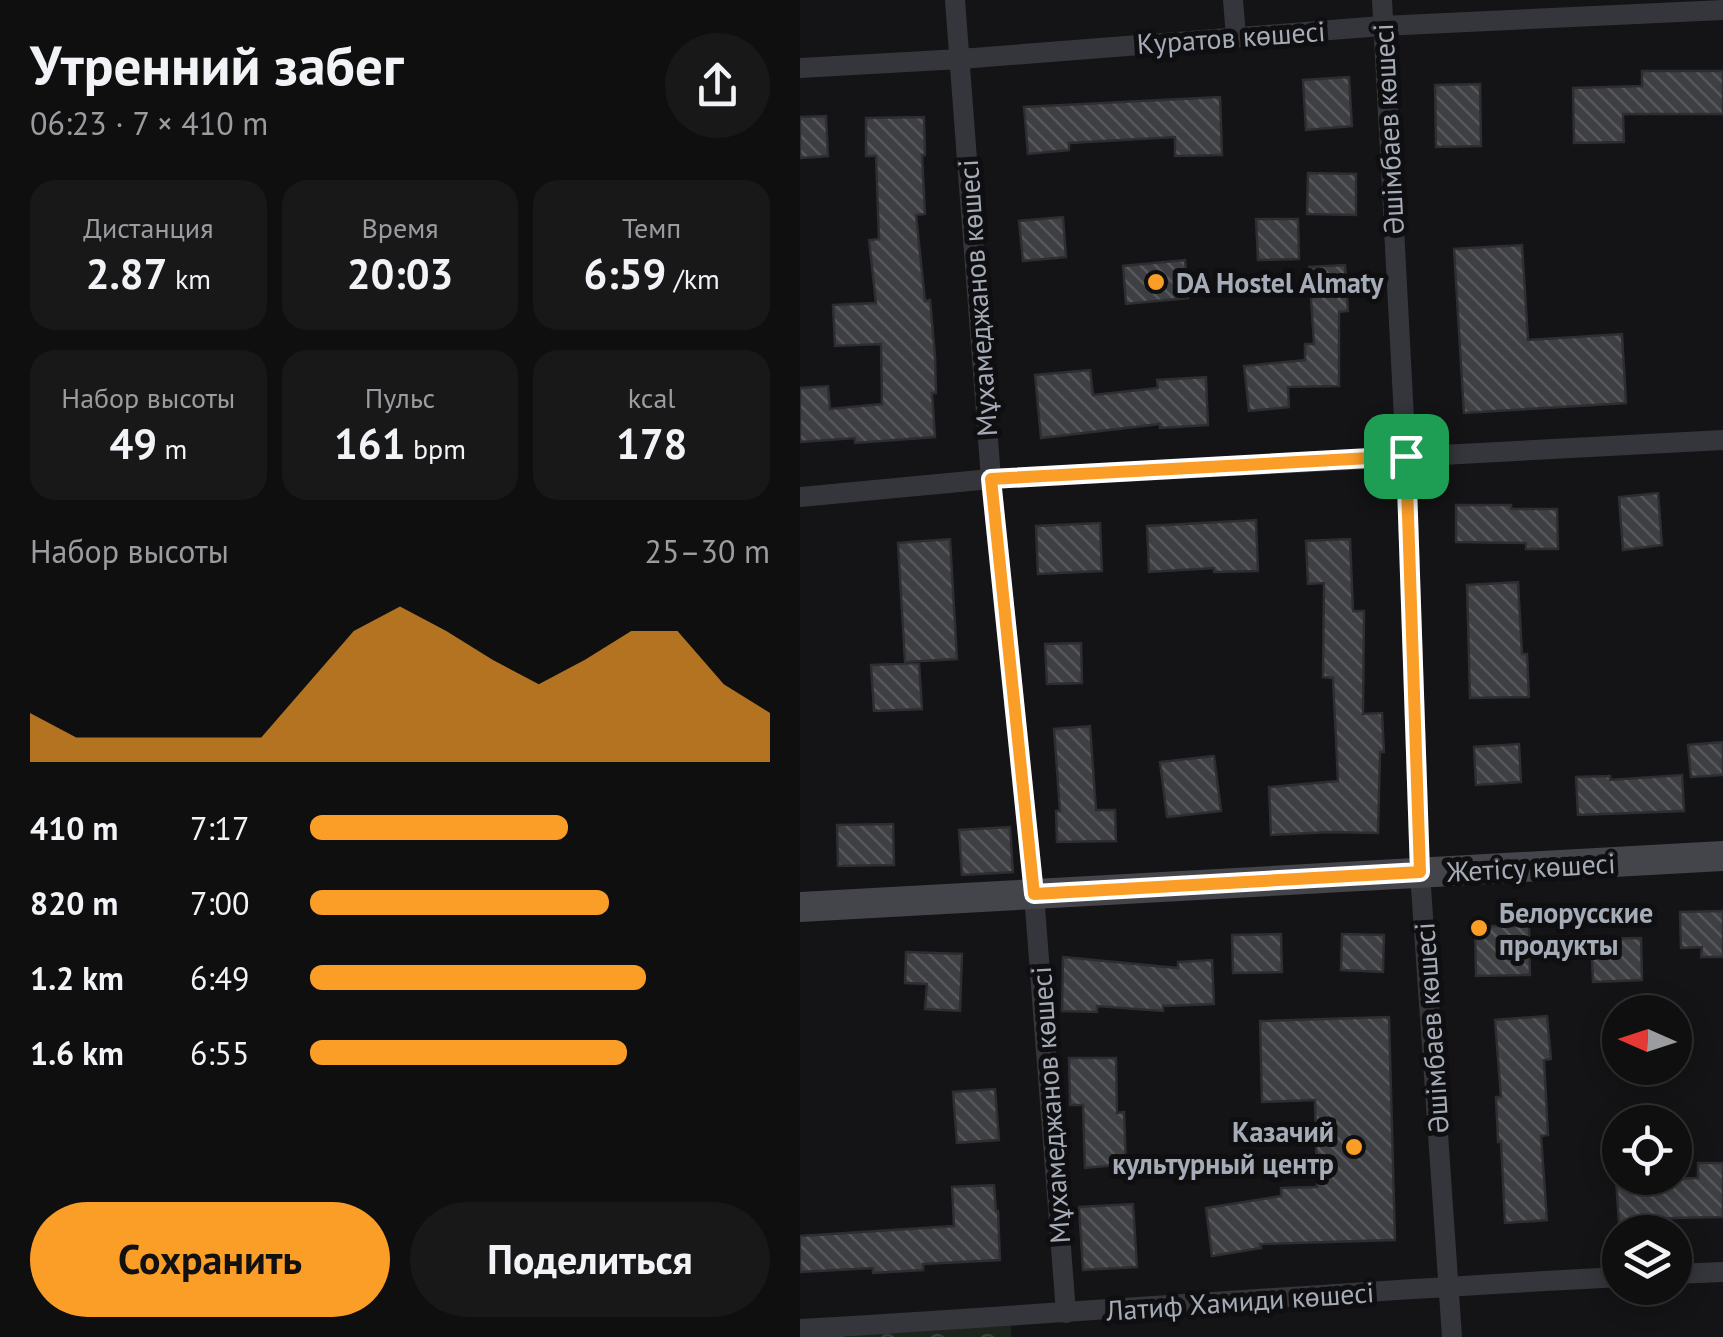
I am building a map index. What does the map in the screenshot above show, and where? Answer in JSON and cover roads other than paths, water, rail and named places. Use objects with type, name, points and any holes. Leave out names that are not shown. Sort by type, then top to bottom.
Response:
[{"type":"main road","name":"Жетісу көшесі","points":[[800,906],[1723,856]]},
{"type":"street","name":"Мұхамеджанов көшесі","points":[[955,0],[991,479],[1034,894],[1066,1314]]},
{"type":"street","points":[[1233,0],[1236,37]]},
{"type":"street","name":"Әшімбаев көшесі","points":[[1382,0],[1406,456],[1420,872],[1452,1337]]},
{"type":"street","name":"Куратов көшесі","points":[[800,68],[1382,26],[1723,10]]},
{"type":"street","points":[[800,497],[991,479],[1723,440]]},
{"type":"street","points":[[1692,1273],[1723,1272]]},
{"type":"street","name":"Латиф Хамиди көшесі","points":[[800,1329],[1602,1278]]},
{"type":"place","name":"DA Hostel Almaty","points":[[1156,282]]},
{"type":"place","name":"Белорусские продукты","points":[[1479,928]]},
{"type":"place","name":"Казачий культурный центр","points":[[1354,1147]]}]
